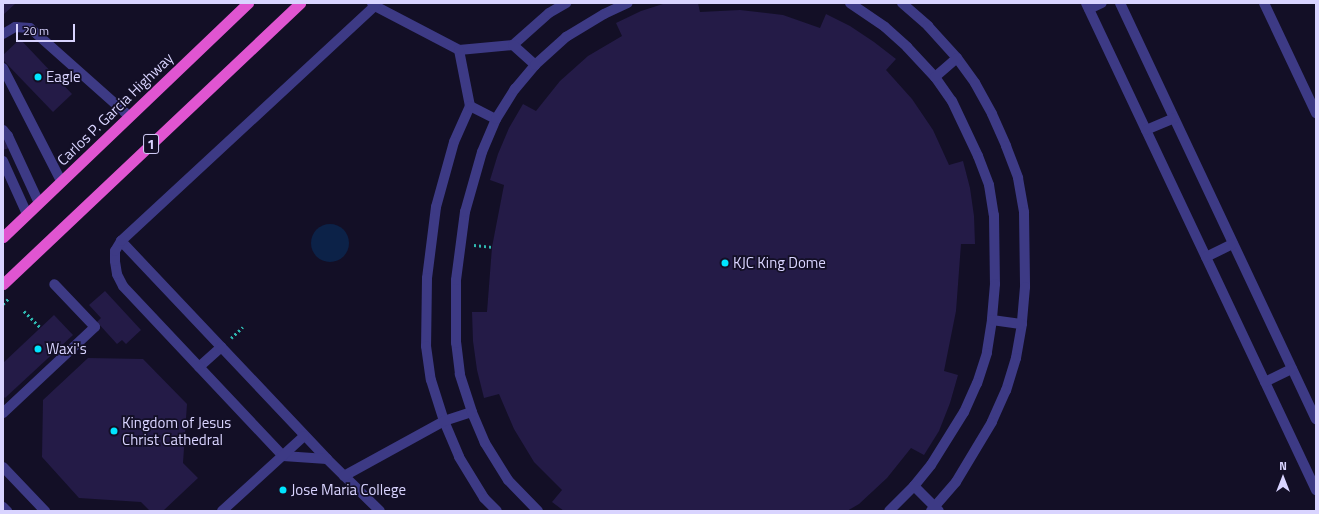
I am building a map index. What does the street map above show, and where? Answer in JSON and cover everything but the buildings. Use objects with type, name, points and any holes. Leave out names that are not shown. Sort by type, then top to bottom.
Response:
[{"type":"highway","name":"Carlos P. Garcia Highway","points":[[3,237],[248,3]]},
{"type":"highway","name":"1","points":[[3,284],[300,3]]},
{"type":"street","points":[[327,459],[282,456],[123,286],[117,274],[114,261],[116,251],[121,241],[374,5],[459,50],[514,45],[549,13],[566,3]]},
{"type":"street","points":[[538,511],[508,480],[485,443],[472,412],[460,374],[456,343],[456,280],[465,212],[482,152],[496,119],[516,89],[535,65],[566,37],[604,14],[628,3]]},
{"type":"street","points":[[850,3],[885,27],[907,47],[935,77],[952,101],[966,128],[989,185],[994,215],[995,284],[992,320],[987,353],[977,383],[964,412],[931,465],[891,511]]},
{"type":"street","points":[[902,3],[928,26],[957,58],[975,83],[992,114],[1018,178],[1024,212],[1025,247],[1022,324],[1016,358],[1006,390],[992,422],[956,482],[935,510],[914,486]]},
{"type":"street","points":[[1102,3],[1088,6],[1316,490]]},
{"type":"street","points":[[1120,3],[1316,419]]},
{"type":"street","points":[[1264,3],[1316,113]]},
{"type":"street","points":[[3,34],[15,27],[30,28],[129,116]]},
{"type":"street","points":[[514,45],[535,65]]},
{"type":"street","points":[[459,50],[470,106],[454,142],[444,172],[435,213],[427,278],[426,346],[431,380],[444,421],[459,457],[484,498],[497,511]]},
{"type":"street","points":[[935,77],[957,58]]},
{"type":"street","points":[[3,68],[61,181]]},
{"type":"street","points":[[470,106],[496,119]]},
{"type":"street","points":[[1146,130],[1174,118]]},
{"type":"street","points":[[3,130],[8,136],[39,203]]},
{"type":"street","points":[[3,161],[27,214]]},
{"type":"street","points":[[121,241],[304,436],[380,511]]},
{"type":"street","points":[[1206,257],[1234,244]]},
{"type":"street","points":[[3,413],[95,327],[54,284]]},
{"type":"street","points":[[992,320],[1022,324]]},
{"type":"street","points":[[199,367],[221,347]]},
{"type":"street","points":[[1265,382],[1292,369]]},
{"type":"street","points":[[344,476],[444,421],[472,412]]},
{"type":"street","points":[[222,511],[304,436]]},
{"type":"street","points":[[3,467],[45,511]]},
{"type":"street","points":[[3,507],[7,511]]},
{"type":"path","points":[[24,311],[41,328]]},
{"type":"water","points":[[330,224],[343,230],[349,243],[343,256],[330,262],[317,256],[311,243],[317,230]]},
{"type":"place","name":"Eagle","points":[[38,77]]},
{"type":"place","name":"KJC King Dome","points":[[725,263]]},
{"type":"place","name":"Waxi's","points":[[38,349]]},
{"type":"place","name":"Kingdom of Jesus Christ Cathedral","points":[[114,431]]},
{"type":"place","name":"Jose Maria College","points":[[283,490]]}]
